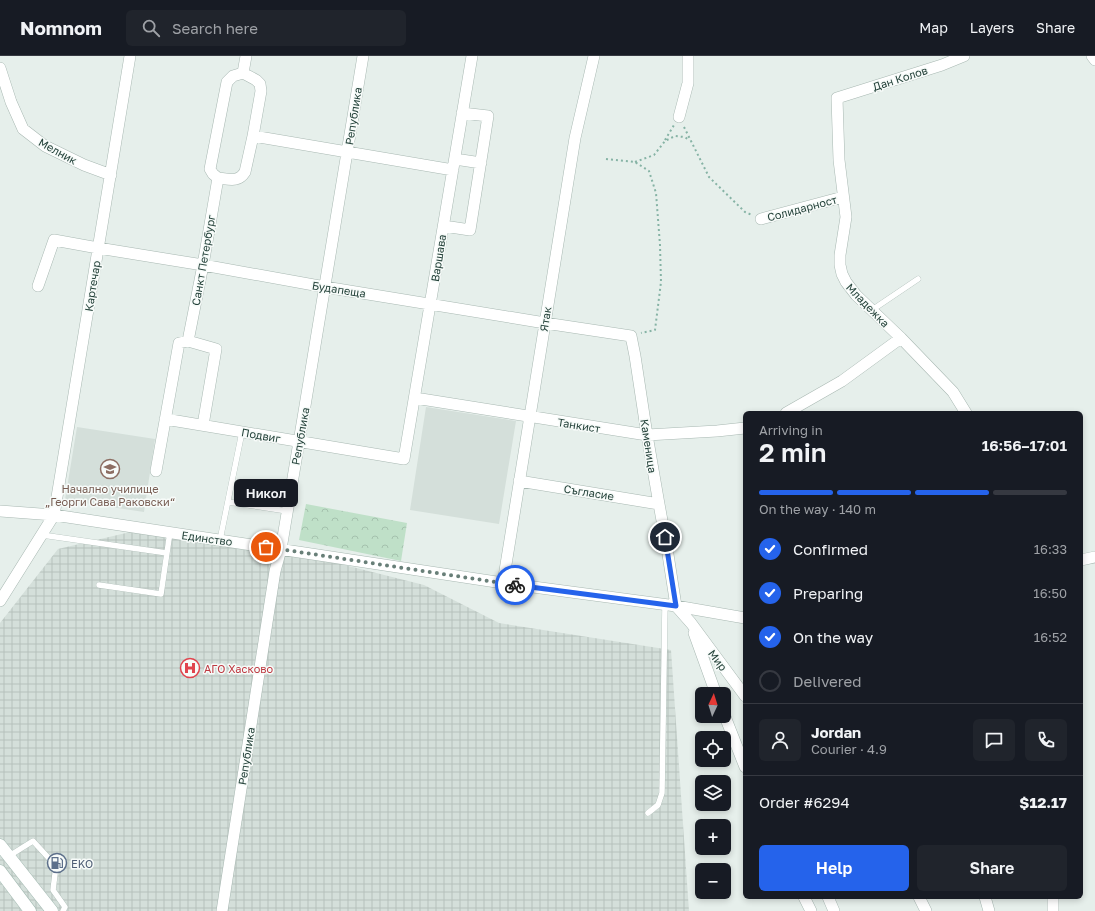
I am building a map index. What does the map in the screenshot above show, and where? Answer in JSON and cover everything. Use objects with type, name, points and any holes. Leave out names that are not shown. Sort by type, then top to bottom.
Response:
[{"type":"main road","points":[[0,845],[52,911]]},
{"type":"main road","points":[[0,871],[18,894],[26,910]]},
{"type":"street","name":"Картечар","points":[[54,515],[130,56]]},
{"type":"street","points":[[242,73],[246,56]]},
{"type":"street","name":"Република","points":[[222,911],[275,571],[299,442],[363,56]]},
{"type":"street","name":"Варшава","points":[[404,459],[472,56]]},
{"type":"street","name":"Ятак","points":[[503,583],[575,138],[594,56]]},
{"type":"street","points":[[679,117],[688,83],[688,56]]},
{"type":"street","name":"Дан Колов","points":[[837,98],[964,56]]},
{"type":"street","points":[[1092,56],[1095,60]]},
{"type":"street","name":"Мелник","points":[[0,68],[11,102],[23,129],[45,146],[84,165],[110,175]]},
{"type":"street","points":[[242,73],[256,80],[260,84],[261,91],[245,172],[242,177],[237,180],[218,178],[210,169],[227,82],[234,76],[242,73]]},
{"type":"street","name":"Младежка","points":[[837,98],[838,160],[846,217],[840,255],[842,274],[856,295],[901,338],[953,392],[965,411]]},
{"type":"street","points":[[444,226],[470,230],[488,116],[462,112]]},
{"type":"street","points":[[253,136],[347,152],[454,164],[480,163]]},
{"type":"street","name":"Санкт Петербург","points":[[156,471],[179,343],[188,341],[218,178]]},
{"type":"street","name":"Солидарност","points":[[761,219],[843,197]]},
{"type":"street","name":"Будапеща","points":[[38,286],[54,240],[325,287],[631,336]]},
{"type":"street","name":"Каменица","points":[[631,336],[658,504],[668,548],[670,605]]},
{"type":"street","points":[[790,411],[842,381],[901,338]]},
{"type":"street","points":[[188,341],[216,349],[202,425]]},
{"type":"street","name":"Танкист","points":[[415,398],[647,436],[743,428]]},
{"type":"street","name":"Подвиг","points":[[165,419],[404,459]]},
{"type":"street","name":"Съгласие","points":[[519,481],[658,504]]},
{"type":"street","name":"Единство","points":[[0,511],[54,515],[503,583],[670,605],[743,618]]},
{"type":"street","points":[[0,601],[54,515]]},
{"type":"street","points":[[1083,560],[1095,557]]},
{"type":"street","name":"Мир","points":[[670,605],[691,624],[743,693]]},
{"type":"street","name":"Мир","points":[[691,624],[714,687]]},
{"type":"street","points":[[728,723],[743,762]]},
{"type":"street","points":[[805,899],[811,911]]},
{"type":"street","points":[[829,899],[834,911]]},
{"type":"street","points":[[920,899],[926,911]]},
{"type":"street","points":[[986,899],[989,911]]},
{"type":"street","points":[[1053,899],[1053,911]]},
{"type":"lane","points":[[872,310],[918,279]]},
{"type":"lane","points":[[220,540],[242,432]]},
{"type":"lane","points":[[228,502],[287,511]]},
{"type":"lane","points":[[99,585],[161,594],[170,532]]},
{"type":"lane","points":[[42,535],[167,553]]},
{"type":"lane","points":[[648,813],[658,805],[662,793],[670,605]]},
{"type":"lane","points":[[8,856],[33,841],[56,866],[53,890],[65,907],[63,911]]},
{"type":"path","points":[[679,117],[709,177],[746,212],[761,219]]},
{"type":"path","points":[[606,159],[635,162],[654,156],[679,117]]},
{"type":"path","points":[[665,141],[675,136],[684,137],[690,140]]},
{"type":"path","points":[[631,336],[655,330],[661,282],[656,193],[649,171],[635,162]]},
{"type":"shaded area","points":[[426,407],[516,421],[499,524],[410,510]]},
{"type":"shaded area","name":"Начално училище „Георги Сава Раковски“","points":[[77,427],[155,439],[144,512],[65,500]]},
{"type":"shaded area","points":[[143,529],[281,549],[424,585],[499,623],[671,650],[689,911],[0,911],[0,623],[58,549]]},
{"type":"green space","points":[[306,504],[407,523],[401,561],[299,540]]},
{"type":"way so far","points":[[266,547],[515,585]]},
{"type":"place","name":"Начално училище „Георги Сава Раковски“","points":[[110,469]]},
{"type":"place","name":"Никол","points":[[266,547]]},
{"type":"place","name":"АГО Хасково","points":[[190,668]]},
{"type":"place","name":"EKO","points":[[57,863]]},
{"type":"route","points":[[515,585],[676,606],[668,548],[665,537]]}]
